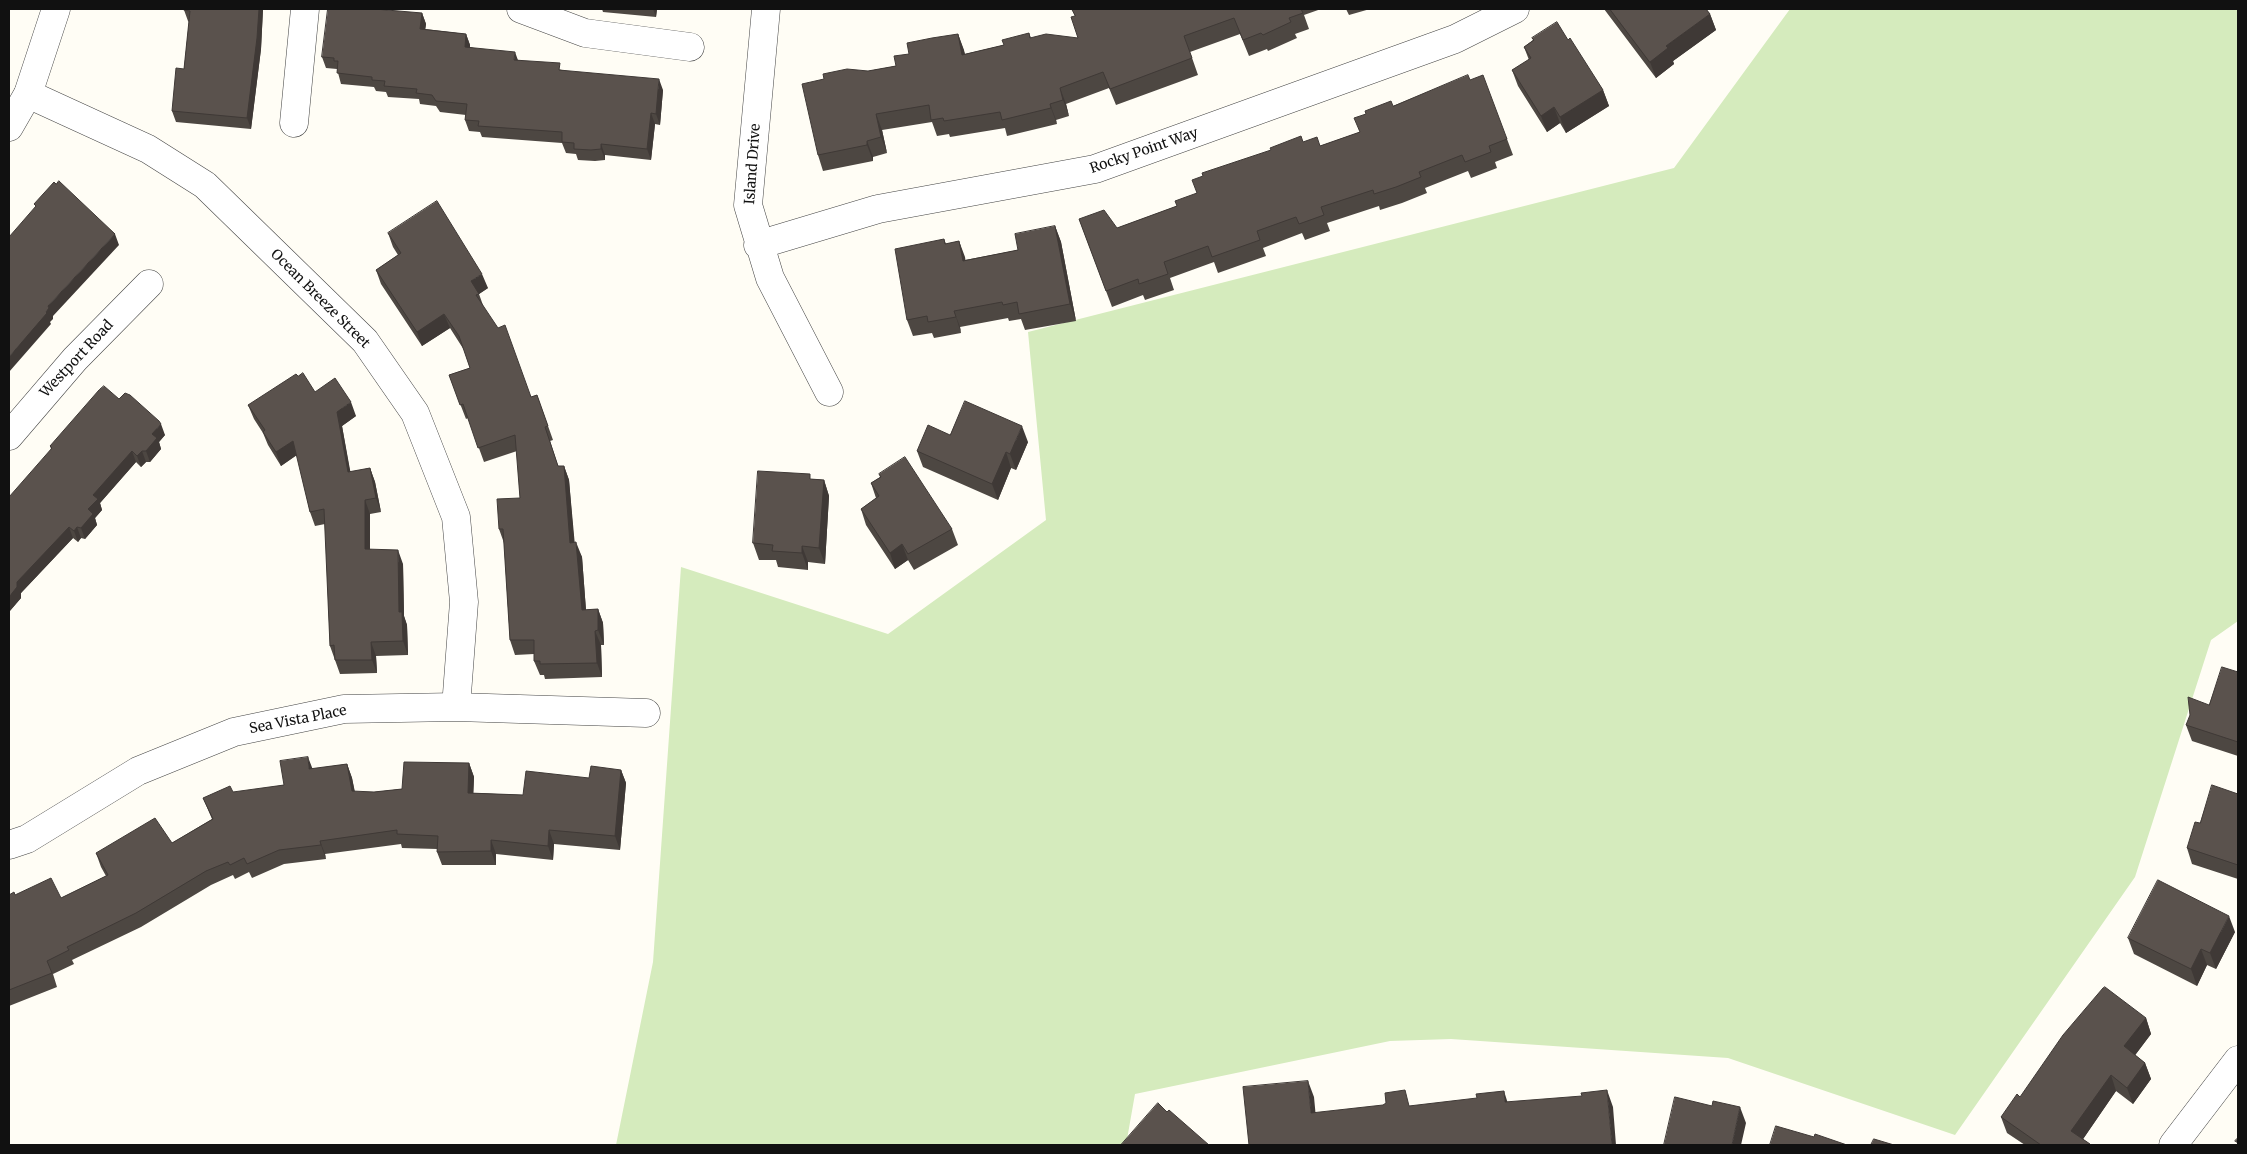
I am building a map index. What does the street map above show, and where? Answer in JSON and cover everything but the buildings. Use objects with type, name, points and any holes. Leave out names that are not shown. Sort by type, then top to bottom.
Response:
[{"type":"street","points":[[9,128],[28,94],[56,9]]},
{"type":"street","points":[[294,123],[304,9]]},
{"type":"street","name":"Island Drive","points":[[766,9],[748,205],[758,245],[770,278],[828,392]]},
{"type":"street","name":"Rocky Point Way","points":[[758,245],[878,208],[1095,169],[1455,39],[1515,9]]},
{"type":"street","points":[[528,10],[585,33],[690,47]]},
{"type":"street","name":"Ocean Breeze Street","points":[[28,94],[148,149],[205,186],[365,341],[415,413],[456,517],[464,602],[456,707]]},
{"type":"street","name":"Westport Road","points":[[9,436],[75,359],[148,284]]},
{"type":"street","name":"Sea Vista Place","points":[[9,845],[27,839],[138,771],[234,732],[344,709],[456,707],[646,713]]},
{"type":"street","points":[[2173,1145],[2238,1060]]},
{"type":"green space","points":[[1790,9],[2238,9],[2238,621],[2211,640],[2135,877],[1955,1135],[1728,1058],[1451,1039],[1390,1041],[1135,1094],[1126,1145],[616,1145],[653,962],[681,567],[888,634],[1046,520],[1028,332],[1674,168]]}]
